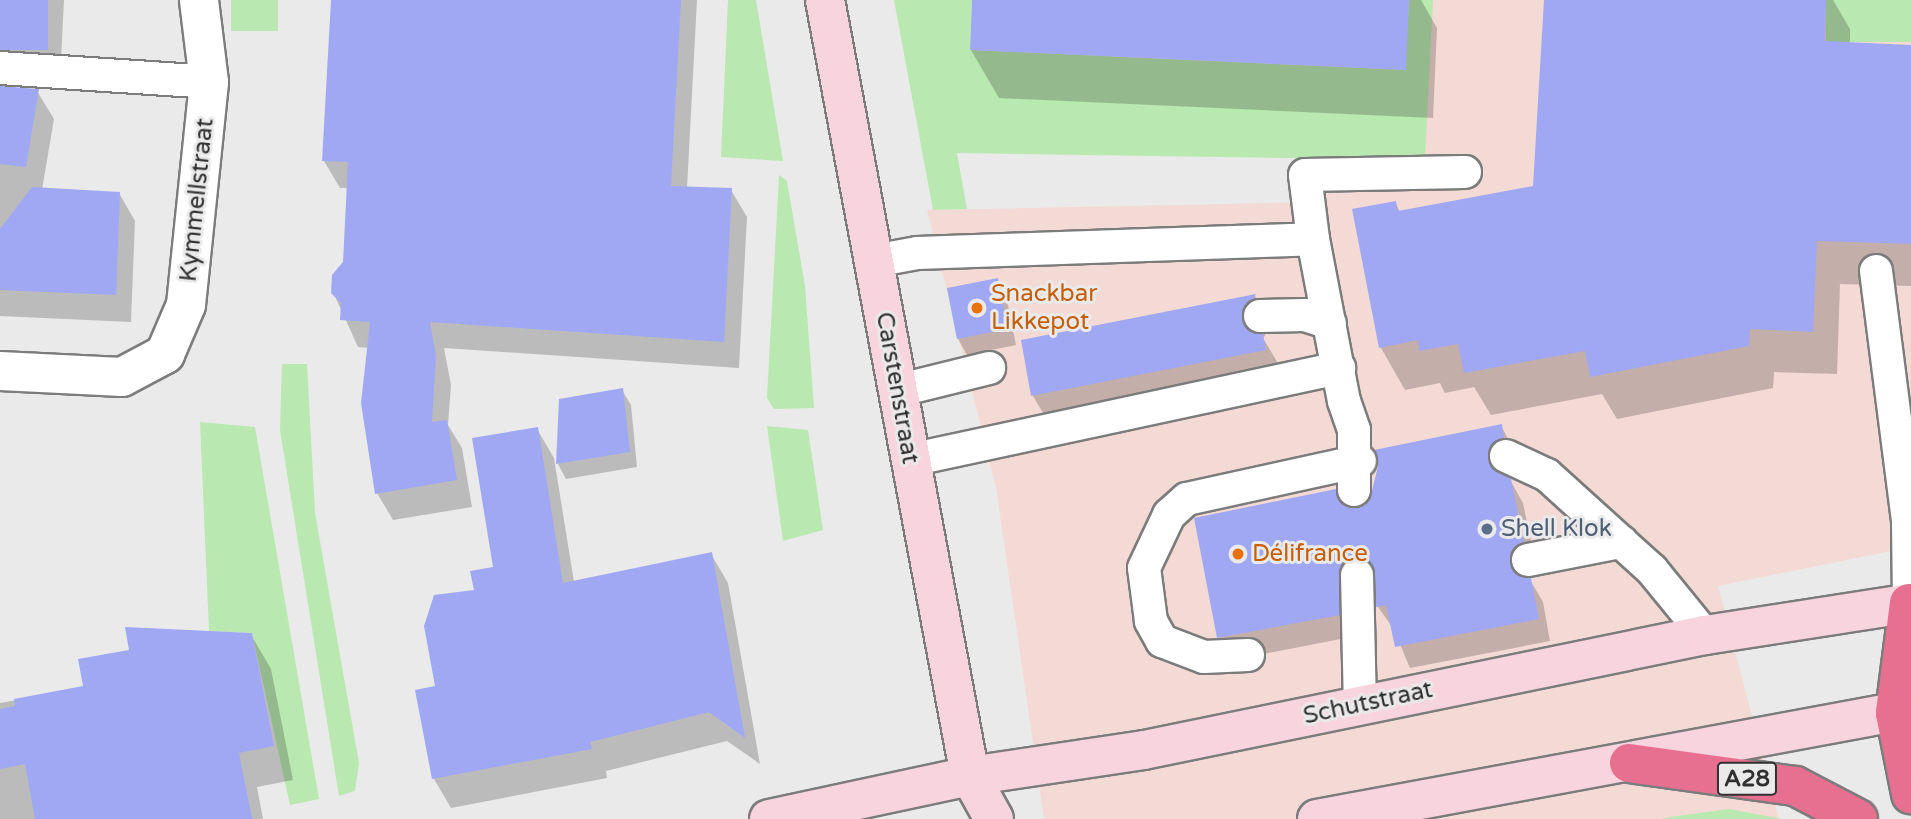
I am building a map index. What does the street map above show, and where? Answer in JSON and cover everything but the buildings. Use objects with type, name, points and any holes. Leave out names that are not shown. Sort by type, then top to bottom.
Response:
[{"type":"highway","points":[[1910,605],[1903,711],[1911,794]]},
{"type":"highway","name":"A28","points":[[1629,763],[1796,786],[1858,819]]},
{"type":"main road","name":"Carstenstraat","points":[[825,0],[874,261],[895,391],[970,776]]},
{"type":"main road","name":"Schutstraat","points":[[970,776],[1031,770],[1705,635],[1910,605]]},
{"type":"main road","points":[[1317,819],[1903,711]]},
{"type":"main road","points":[[769,819],[970,776]]},
{"type":"main road","points":[[960,819],[970,776]]},
{"type":"main road","points":[[970,776],[994,819]]},
{"type":"street","points":[[200,0],[209,82]]},
{"type":"street","name":"Kymmellstraat","points":[[0,371],[122,377],[165,354],[186,306],[209,82]]},
{"type":"lane","name":"Kymmellstraat","points":[[0,68],[209,82]]},
{"type":"lane","points":[[1248,654],[1204,657],[1162,641],[1151,621],[1144,568],[1169,515],[1187,499],[1356,471],[1354,430],[1313,239],[1305,175],[1465,172]]},
{"type":"lane","points":[[874,261],[917,253],[1313,239]]},
{"type":"lane","points":[[1877,271],[1908,522],[1910,605]]},
{"type":"lane","points":[[1260,316],[1305,315],[1330,323]]},
{"type":"lane","points":[[895,391],[989,368]]},
{"type":"lane","points":[[910,460],[1339,368]]},
{"type":"lane","points":[[1506,456],[1547,475],[1652,570],[1705,635]]},
{"type":"lane","points":[[1528,560],[1621,542]]},
{"type":"lane","points":[[1360,704],[1366,591]]},
{"type":"shaded area","points":[[1430,0],[1911,0],[1911,547],[1718,586],[1779,819],[1044,819],[996,488],[927,210],[1319,202],[1328,179],[1424,186]]},
{"type":"green space","points":[[231,0],[278,0],[278,31],[231,31]]},
{"type":"green space","points":[[728,0],[756,0],[783,161],[721,157]]},
{"type":"green space","points":[[894,0],[972,0],[970,50],[1405,70],[1409,0],[1433,0],[1425,160],[957,153],[967,209],[933,210]]},
{"type":"green space","points":[[1826,0],[1911,0],[1911,42],[1826,42]]},
{"type":"green space","points":[[779,175],[787,181],[805,286],[814,408],[774,409],[767,398]]},
{"type":"green space","points":[[282,364],[307,364],[315,513],[359,763],[355,791],[339,796],[280,430]]},
{"type":"green space","points":[[200,422],[255,427],[319,799],[290,805],[252,633],[209,631]]},
{"type":"green space","points":[[767,426],[808,430],[823,530],[783,541]]},
{"type":"green space","points":[[1729,809],[1783,819],[1662,819],[1670,817]]},
{"type":"place","name":"Snackbar Likkepot","points":[[977,308]]},
{"type":"place","name":"Shell Klok","points":[[1487,529]]},
{"type":"place","name":"Délifrance","points":[[1238,554]]}]
